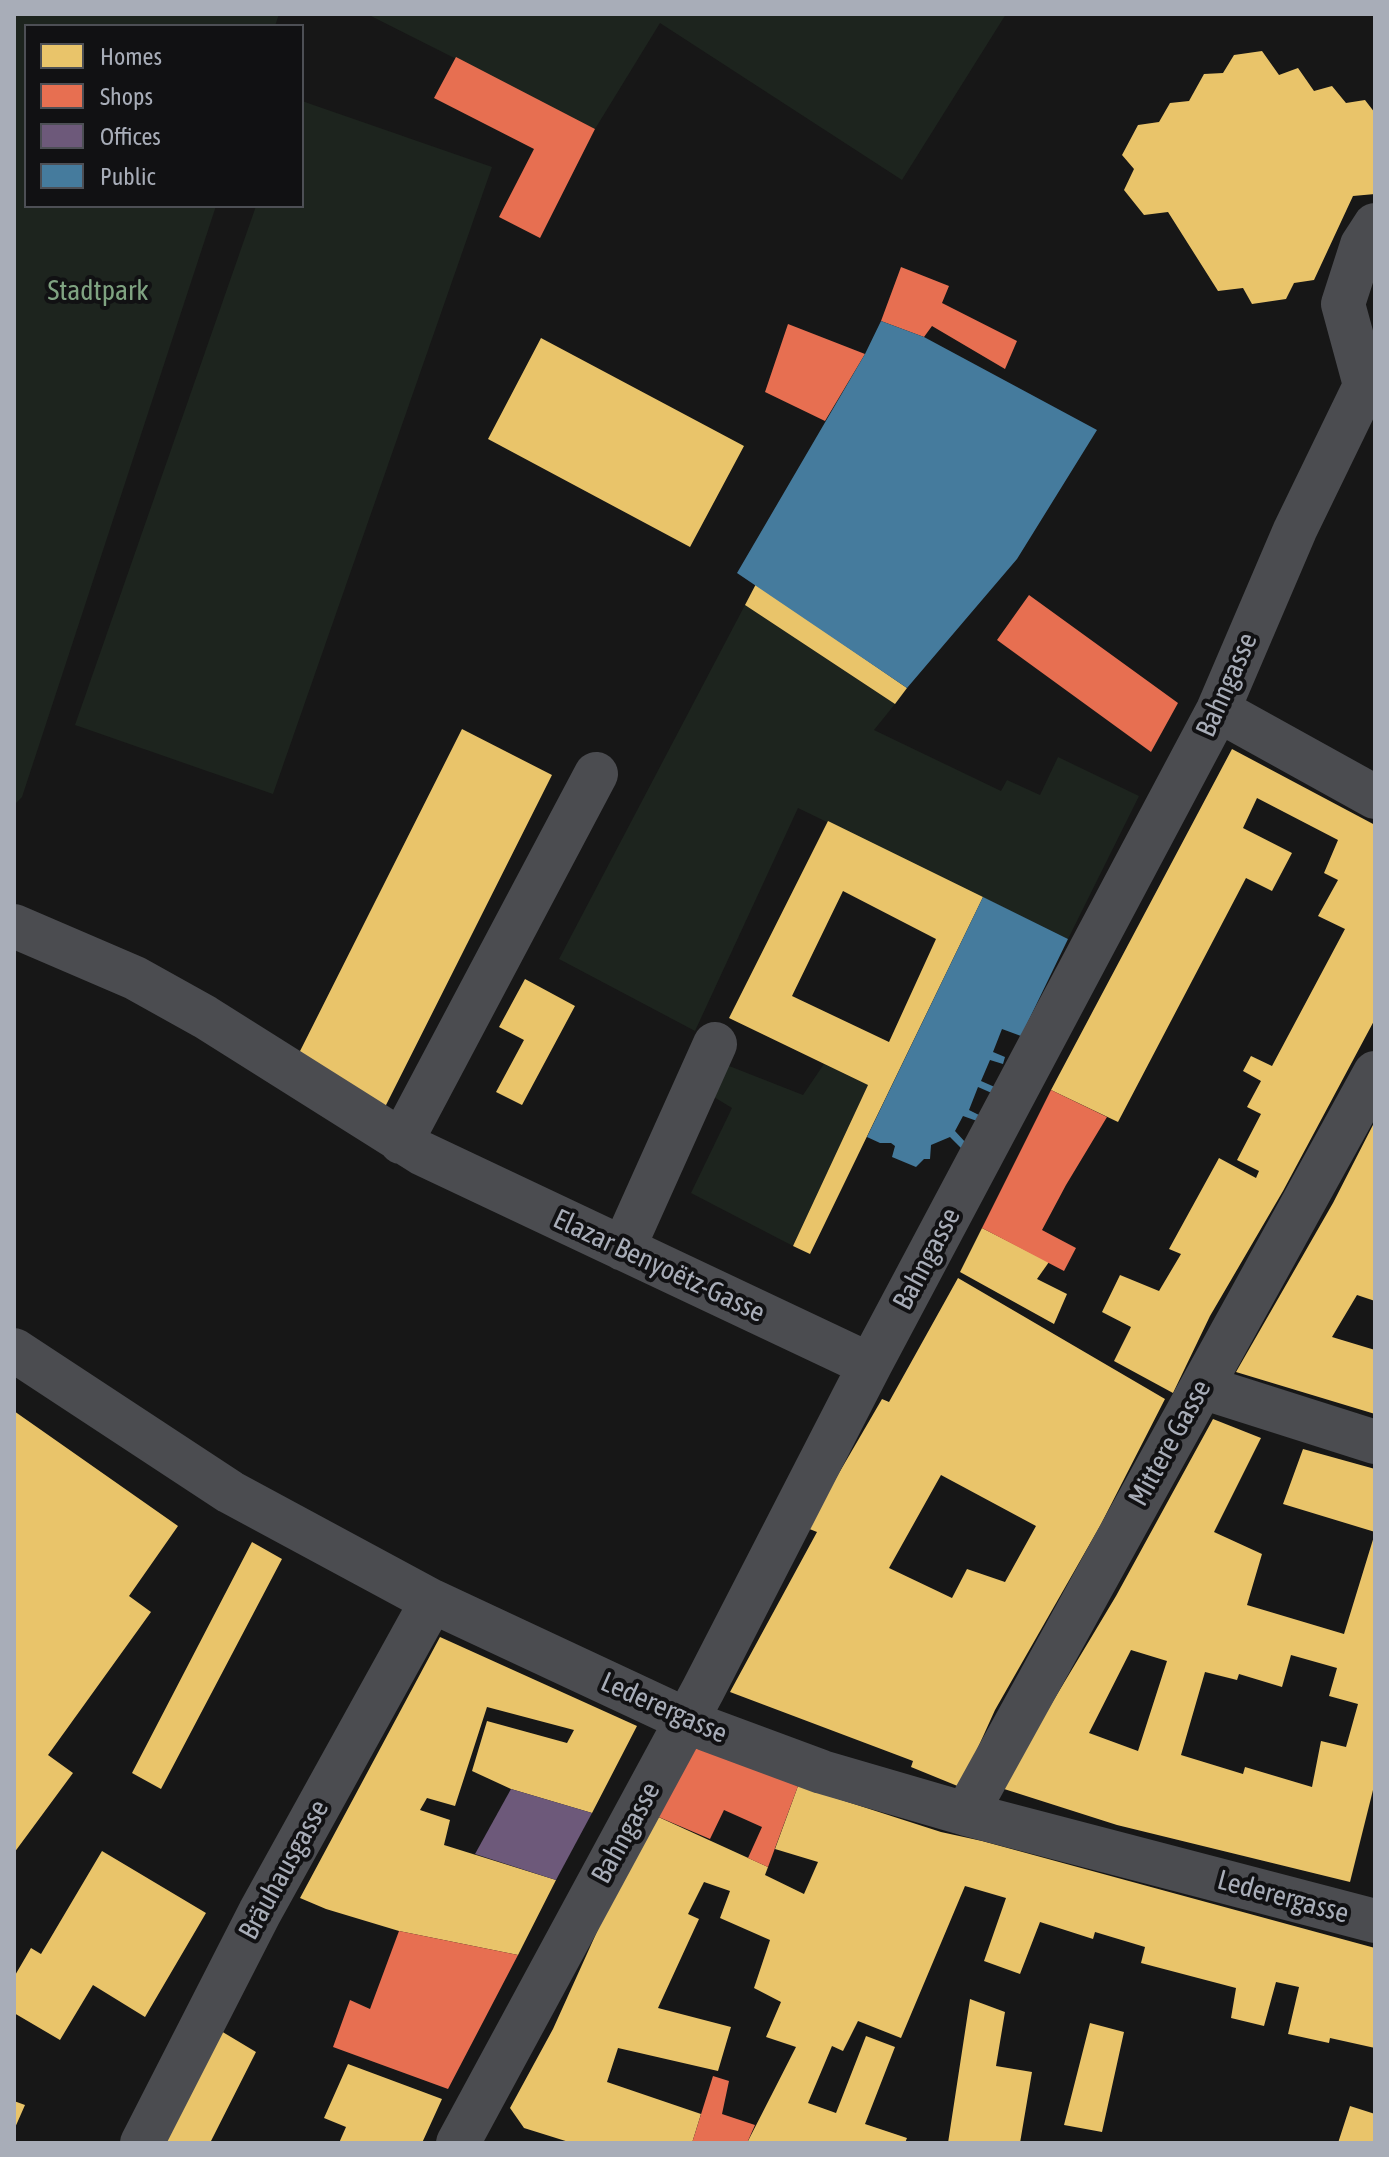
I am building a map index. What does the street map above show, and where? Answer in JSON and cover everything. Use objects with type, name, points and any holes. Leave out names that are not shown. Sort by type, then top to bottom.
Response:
[{"type":"street","points":[[1372,380],[1343,304],[1362,245],[1375,225]]},
{"type":"street","name":"Bahngasse","points":[[471,2139],[870,1365],[1218,710],[1295,530],[1372,380]]},
{"type":"street","points":[[1218,710],[1375,797]]},
{"type":"street","points":[[401,1142],[596,774]]},
{"type":"street","name":"Elazar Benyoëtz-Gasse","points":[[14,926],[135,978],[194,1010],[401,1142],[870,1365]]},
{"type":"street","points":[[623,1249],[715,1044]]},
{"type":"street","name":"Mittere Gasse","points":[[966,1814],[1375,1073]]},
{"type":"street","name":"Lederergasse","points":[[14,1350],[230,1492],[432,1601],[687,1721],[822,1772],[966,1814],[1375,1921]]},
{"type":"street","points":[[1202,1387],[1375,1442]]},
{"type":"street","name":"Bräuhausgasse","points":[[142,2143],[260,1912],[432,1601]]},
{"type":"green space","name":"Stadtpark","points":[[14,14],[279,14],[276,24],[24,24],[24,208],[215,208],[22,797],[14,805]]},
{"type":"green space","points":[[367,14],[1006,14],[902,180],[660,23],[595,129]]},
{"type":"green space","points":[[304,102],[492,167],[273,794],[75,725],[255,208],[304,208]]},
{"type":"green space","points":[[745,605],[895,704],[874,730],[1001,791],[1007,780],[1040,795],[1058,757],[1139,796],[1068,939],[798,808],[695,1031],[559,959]]},
{"type":"green space","points":[[719,1062],[803,1095],[824,1064],[868,1085],[793,1246],[691,1193],[732,1108],[704,1091]]},
{"type":"building: Homes","points":[[1262,51],[1279,75],[1298,68],[1314,91],[1332,86],[1346,103],[1365,100],[1375,113],[1375,194],[1353,196],[1314,280],[1294,283],[1286,299],[1252,304],[1243,288],[1218,291],[1168,212],[1144,215],[1124,190],[1134,169],[1122,155],[1138,125],[1159,122],[1170,103],[1189,101],[1204,74],[1223,73],[1234,55]]},
{"type":"building: Homes","points":[[541,338],[744,446],[690,547],[488,439]]},
{"type":"building: Homes","points":[[756,584],[907,688],[895,704],[745,605]]},
{"type":"building: Homes","points":[[462,729],[552,775],[382,1113],[292,1067]]},
{"type":"building: Homes","points":[[1232,749],[1375,825],[1375,1019],[1283,1191],[1210,1316],[1173,1393],[1114,1361],[1131,1327],[1102,1312],[1120,1275],[1159,1291],[1181,1254],[1169,1249],[1219,1158],[1256,1178],[1259,1171],[1237,1160],[1261,1114],[1247,1107],[1261,1081],[1243,1071],[1251,1056],[1272,1066],[1345,929],[1318,916],[1338,880],[1324,873],[1338,840],[1257,798],[1243,828],[1292,853],[1272,891],[1246,878],[1118,1122],[1051,1090]]},
{"type":"building: Homes","points":[[828,821],[983,897],[810,1254],[793,1246],[868,1085],[729,1018]],"holes":[[[843,891],[936,939],[889,1042],[792,996]]]},
{"type":"building: Homes","points":[[525,979],[575,1006],[522,1105],[496,1092],[524,1040],[499,1027]]},
{"type":"building: Homes","points":[[1375,1121],[1375,1301],[1357,1295],[1332,1337],[1375,1350],[1375,1414],[1236,1372],[1333,1203]]},
{"type":"building: Homes","points":[[982,1228],[1049,1262],[1037,1279],[1067,1294],[1054,1324],[960,1272]]},
{"type":"building: Homes","points":[[958,1278],[1165,1399],[1100,1526],[995,1710],[960,1787],[911,1767],[913,1761],[730,1692],[817,1532],[807,1528],[882,1399],[889,1402]],"holes":[[[941,1475],[1036,1526],[1005,1582],[967,1569],[952,1598],[889,1568]]]},
{"type":"building: Homes","points":[[14,1411],[178,1526],[129,1596],[151,1612],[48,1755],[73,1773],[14,1853]]},
{"type":"building: Homes","points":[[1213,1419],[1261,1438],[1214,1532],[1262,1554],[1247,1605],[1344,1634],[1375,1533],[1375,1782],[1350,1882],[1117,1825],[1001,1788],[1116,1596]],"holes":[[[1131,1650],[1167,1661],[1138,1751],[1089,1733]],[[1291,1655],[1337,1668],[1329,1696],[1358,1704],[1346,1747],[1321,1741],[1312,1787],[1245,1767],[1243,1774],[1181,1755],[1205,1672],[1237,1680],[1239,1674],[1282,1687]]]},
{"type":"building: Homes","points":[[1303,1449],[1375,1469],[1375,1532],[1283,1504]]},
{"type":"building: Homes","points":[[252,1542],[282,1559],[161,1789],[132,1773]]},
{"type":"building: Homes","points":[[440,1637],[637,1726],[592,1813],[511,1789],[472,1771],[487,1721],[567,1743],[574,1730],[487,1707],[455,1806],[427,1798],[420,1810],[450,1820],[444,1845],[556,1880],[518,1955],[399,1931],[300,1898]]},
{"type":"building: Homes","points":[[798,1786],[941,1832],[1375,1948],[1375,2048],[1330,2038],[1329,2043],[1288,2034],[1299,1987],[1276,1982],[1264,2026],[1231,2018],[1236,1988],[1141,1963],[1145,1947],[1095,1932],[1093,1939],[1040,1922],[1020,1974],[984,1961],[1006,1898],[965,1886],[901,2038],[858,2021],[843,2051],[832,2046],[808,2103],[836,2113],[866,2036],[895,2047],[865,2124],[907,2138],[905,2143],[747,2143],[796,2047],[766,2037],[781,2002],[754,1988],[770,1940],[720,1918],[730,1891],[704,1882],[688,1914],[699,1919],[658,2008],[731,2027],[718,2071],[618,2048],[607,2082],[701,2114],[692,2143],[572,2143],[524,2128],[510,2108],[553,2029],[619,1883],[654,1815],[768,1867],[765,1875],[804,1894],[818,1862],[775,1849]]},
{"type":"building: Homes","points":[[102,1851],[206,1913],[145,2017],[93,1985],[60,2040],[14,2013],[14,1977],[31,1948],[41,1954]]},
{"type":"building: Homes","points":[[970,1999],[1005,2012],[996,2066],[1032,2072],[1020,2143],[948,2143]]},
{"type":"building: Homes","points":[[1090,2023],[1124,2032],[1102,2132],[1064,2125]]},
{"type":"building: Homes","points":[[221,2031],[256,2052],[210,2143],[157,2143]]},
{"type":"building: Homes","points":[[348,2064],[442,2099],[422,2143],[339,2143],[346,2127],[324,2118]]},
{"type":"building: Homes","points":[[14,2101],[25,2105],[14,2130]]},
{"type":"building: Homes","points":[[1350,2106],[1375,2114],[1375,2143],[1338,2143]]},
{"type":"building: Shops","points":[[456,57],[595,129],[540,238],[499,217],[534,149],[434,98]]},
{"type":"building: Shops","points":[[901,267],[949,286],[942,303],[1017,341],[1005,369],[932,326],[924,337],[881,321]]},
{"type":"building: Shops","points":[[788,324],[865,354],[825,421],[765,392]]},
{"type":"building: Shops","points":[[1029,595],[1178,703],[1151,752],[997,640]]},
{"type":"building: Shops","points":[[1051,1090],[1107,1117],[1042,1230],[1076,1248],[1064,1271],[982,1228]]},
{"type":"building: Shops","points":[[690,1744],[798,1786],[768,1867],[748,1858],[762,1827],[724,1810],[710,1839],[654,1815]]},
{"type":"building: Shops","points":[[399,1931],[518,1955],[448,2089],[333,2047],[350,2000],[370,2009]]},
{"type":"building: Shops","points":[[713,2076],[729,2081],[722,2114],[755,2125],[747,2143],[692,2143]]},
{"type":"building: Offices","points":[[511,1789],[592,1813],[556,1880],[475,1854]]},
{"type":"building: Public","points":[[881,321],[924,337],[1097,430],[1017,559],[907,688],[737,573],[865,354]]},
{"type":"building: Public","points":[[983,897],[1068,939],[1021,1036],[1002,1029],[993,1052],[1005,1057],[1003,1064],[990,1060],[981,1081],[997,1088],[994,1094],[978,1087],[969,1110],[979,1115],[977,1121],[963,1116],[955,1131],[966,1143],[961,1148],[950,1137],[931,1145],[930,1159],[924,1159],[916,1167],[892,1157],[895,1146],[891,1143],[880,1143],[867,1137]]}]
